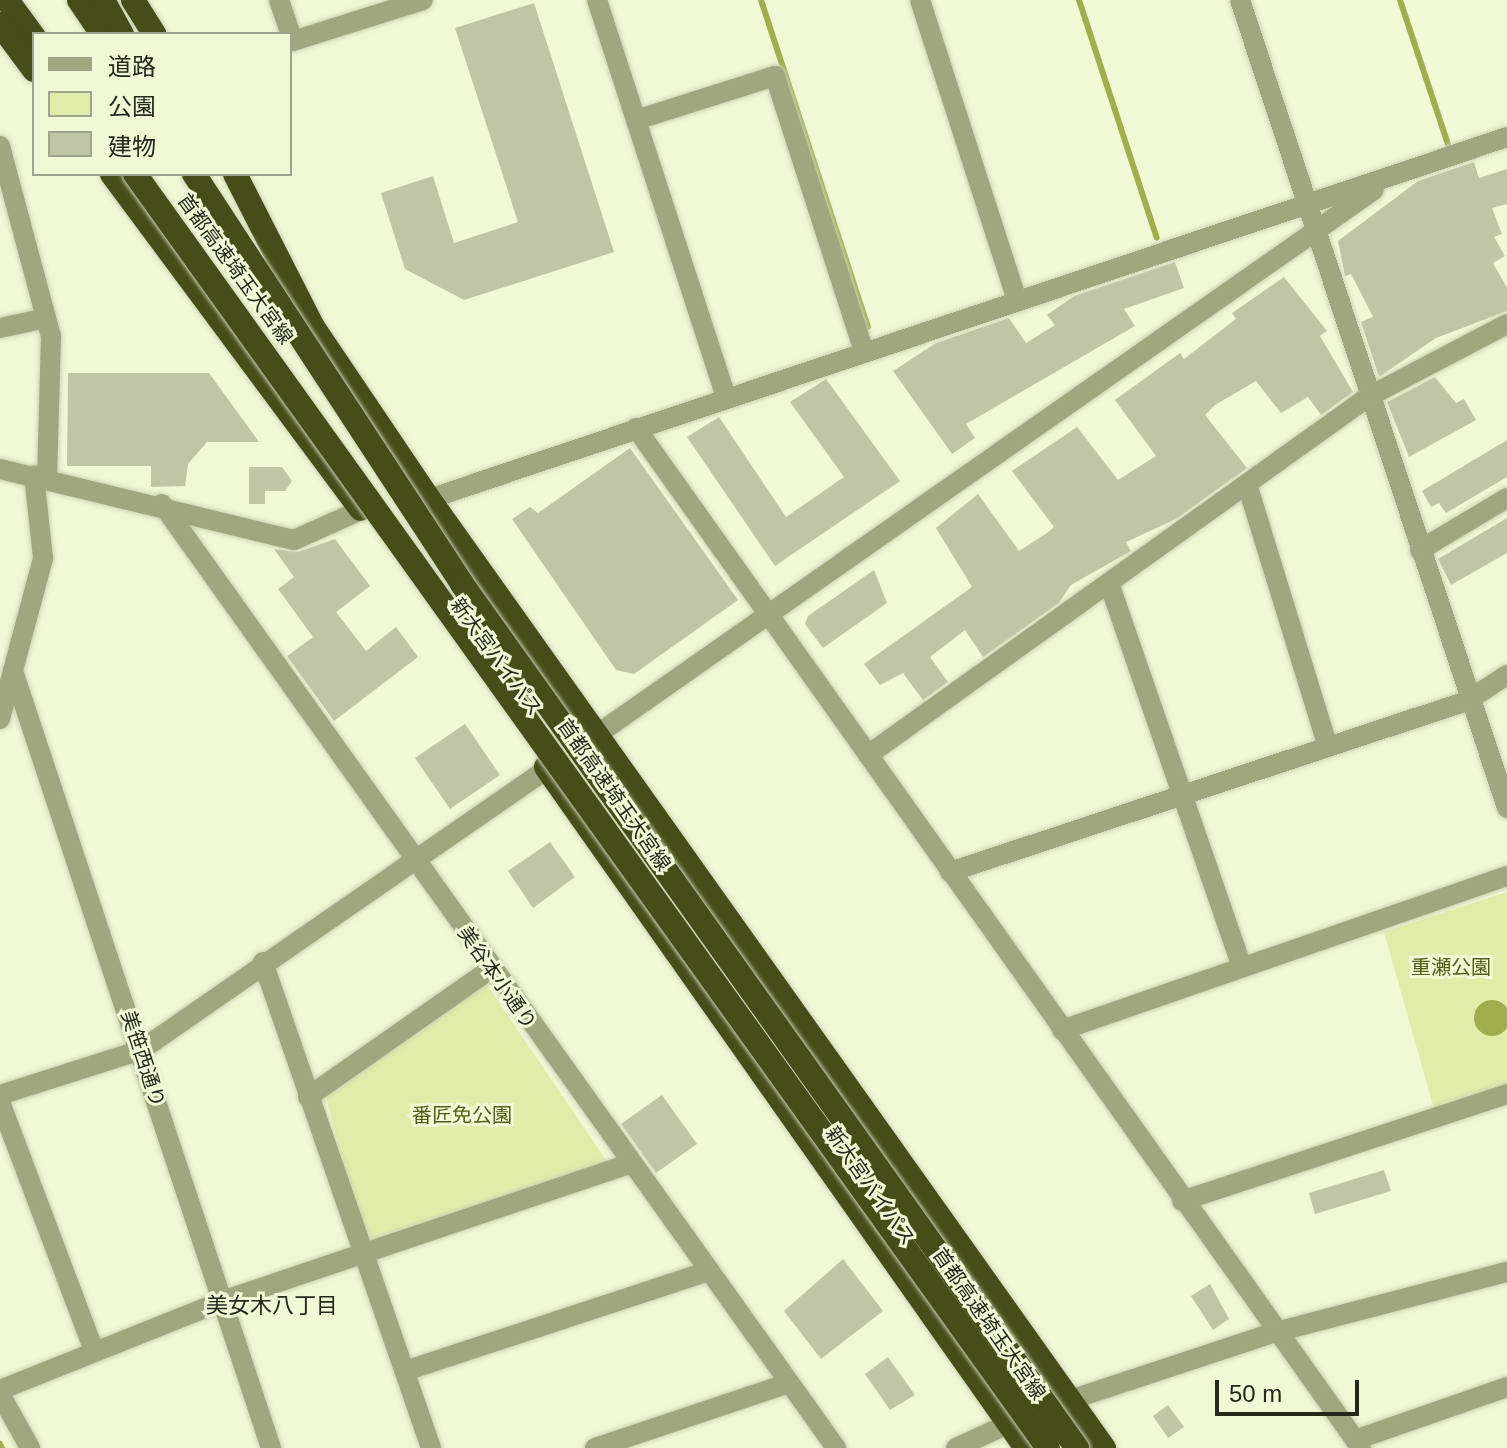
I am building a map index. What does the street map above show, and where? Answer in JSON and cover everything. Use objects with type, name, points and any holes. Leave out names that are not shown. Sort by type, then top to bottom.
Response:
[{"type":"highway","points":[[7,0],[32,34]]},
{"type":"highway","points":[[79,0],[101,32]]},
{"type":"highway","points":[[103,0],[121,32]]},
{"type":"highway","points":[[133,0],[153,32]]},
{"type":"highway","points":[[0,24],[32,67]]},
{"type":"highway","name":"新大宮バイパス","points":[[113,176],[361,510],[547,769],[1026,1448]]},
{"type":"highway","name":"首都高速埼玉大宮線","points":[[136,176],[1048,1448]]},
{"type":"highway","name":"首都高速埼玉大宮線","points":[[195,176],[462,584],[1077,1448]]},
{"type":"highway","name":"新大宮バイパス","points":[[236,176],[313,327],[429,499],[1104,1448]]},
{"type":"street","points":[[279,0],[290,32]]},
{"type":"street","points":[[292,38],[293,41],[423,0]]},
{"type":"street","points":[[597,0],[726,398]]},
{"type":"street","points":[[920,0],[1017,300]]},
{"type":"street","points":[[1240,0],[1467,701],[1507,808]]},
{"type":"street","points":[[636,120],[775,76],[864,351]]},
{"type":"street","points":[[429,499],[1507,137]]},
{"type":"street","points":[[0,146],[46,318],[40,476],[43,558],[0,719]]},
{"type":"street","points":[[595,736],[1394,176]]},
{"type":"street","points":[[0,328],[46,318]]},
{"type":"street","points":[[868,755],[1368,397],[1507,324]]},
{"type":"street","points":[[636,428],[1182,1201],[1358,1444],[1507,1387]]},
{"type":"street","points":[[0,469],[162,504],[294,540],[361,510]]},
{"type":"street","points":[[1247,484],[1328,747]]},
{"type":"street","points":[[1420,550],[1507,498]]},
{"type":"street","name":"美谷本小通り","points":[[162,504],[628,1164],[836,1448]]},
{"type":"street","points":[[1109,583],[1242,967]]},
{"type":"street","name":"美笹西通り","points":[[13,671],[271,1448]]},
{"type":"street","points":[[950,872],[1467,701],[1507,675]]},
{"type":"street","points":[[0,1095],[141,1050],[413,858],[547,769]]},
{"type":"street","points":[[1062,1030],[1507,876]]},
{"type":"street","points":[[263,962],[361,1258],[431,1448]]},
{"type":"street","points":[[308,1097],[491,969]]},
{"type":"street","points":[[1182,1201],[1507,1094]]},
{"type":"street","points":[[0,1102],[94,1351]]},
{"type":"street","points":[[30,1448],[0,1392],[222,1301],[361,1258],[628,1164]]},
{"type":"street","points":[[405,1371],[709,1271]]},
{"type":"street","points":[[956,1448],[1068,1400],[1276,1332],[1507,1272]]},
{"type":"street","points":[[595,1448],[789,1383]]},
{"type":"green space","name":"重瀬公園","points":[[1507,892],[1507,1084],[1434,1109],[1384,932]]},
{"type":"green space","name":"番匠免公園","points":[[485,982],[608,1163],[364,1245],[326,1096]]},
{"type":"shaded area","points":[[1492,1000],[1505,1005],[1508,1025],[1505,1031],[1492,1036],[1479,1031],[1474,1018],[1479,1005]]},
{"type":"building","points":[[534,3],[614,252],[464,300],[405,269],[381,193],[433,176],[454,243],[518,222],[455,28]]},
{"type":"building","points":[[1474,162],[1479,178],[1507,169],[1507,204],[1492,208],[1502,234],[1494,237],[1505,256],[1493,263],[1507,288],[1507,311],[1436,338],[1379,377],[1361,322],[1373,317],[1351,274],[1345,276],[1338,241],[1418,181]]},
{"type":"building","points":[[1175,262],[1184,288],[1124,309],[1135,326],[966,424],[975,438],[952,454],[893,371],[936,343],[1009,318],[1026,343],[1055,325],[1047,315],[1074,296]]},
{"type":"building","points":[[1284,277],[1327,331],[1320,336],[1353,392],[1321,415],[1308,397],[1281,413],[1256,381],[1215,405],[1205,415],[1247,468],[1176,519],[1126,542],[1131,551],[1071,585],[1059,603],[983,657],[965,630],[930,657],[948,682],[923,700],[903,673],[880,685],[864,664],[972,587],[936,528],[978,494],[1019,551],[1047,533],[1054,527],[1012,471],[1077,427],[1118,480],[1156,456],[1115,400],[1180,353],[1184,359],[1236,319],[1232,313]]},
{"type":"building","points":[[68,373],[209,373],[259,442],[207,442],[188,464],[185,486],[151,487],[151,466],[67,466]]},
{"type":"building","points":[[1435,377],[1456,403],[1464,399],[1476,420],[1409,457],[1387,402]]},
{"type":"building","points":[[826,379],[900,481],[775,566],[687,437],[719,417],[786,517],[844,477],[790,402]]},
{"type":"building","points":[[1507,440],[1507,477],[1446,513],[1439,503],[1431,507],[1422,491]]},
{"type":"building","points":[[630,448],[738,600],[634,674],[616,670],[512,519],[530,507],[538,513]]},
{"type":"building","points":[[249,467],[282,467],[292,481],[285,491],[265,491],[265,504],[249,504]]},
{"type":"building","points":[[1507,518],[1507,553],[1451,585],[1438,559]]},
{"type":"building","points":[[335,539],[370,586],[336,612],[366,651],[396,627],[418,657],[334,721],[287,656],[313,637],[278,589],[294,577],[274,549],[298,552]]},
{"type":"building","points":[[874,570],[887,603],[823,648],[805,624],[808,616]]},
{"type":"building","points":[[465,724],[500,775],[450,809],[415,758]]},
{"type":"building","points":[[550,842],[575,877],[533,908],[508,871]]},
{"type":"building","points":[[662,1095],[697,1144],[656,1173],[621,1124]]},
{"type":"building","points":[[1384,1170],[1391,1191],[1315,1214],[1309,1193]]},
{"type":"building","points":[[843,1259],[883,1311],[821,1359],[784,1311]]},
{"type":"building","points":[[1210,1284],[1229,1319],[1213,1330],[1191,1296]]},
{"type":"building","points":[[888,1357],[915,1395],[890,1410],[865,1374]]},
{"type":"building","points":[[1168,1405],[1184,1427],[1168,1438],[1153,1416]]},
{"type":"waterway","points":[[761,0],[868,327]]},
{"type":"waterway","points":[[1079,0],[1157,238]]},
{"type":"waterway","points":[[1400,0],[1448,144]]},
{"type":"waterway","points":[[0,1444],[2,1448]]},
{"type":"district","name":"美女木八丁目","points":[[272,1306]]}]
